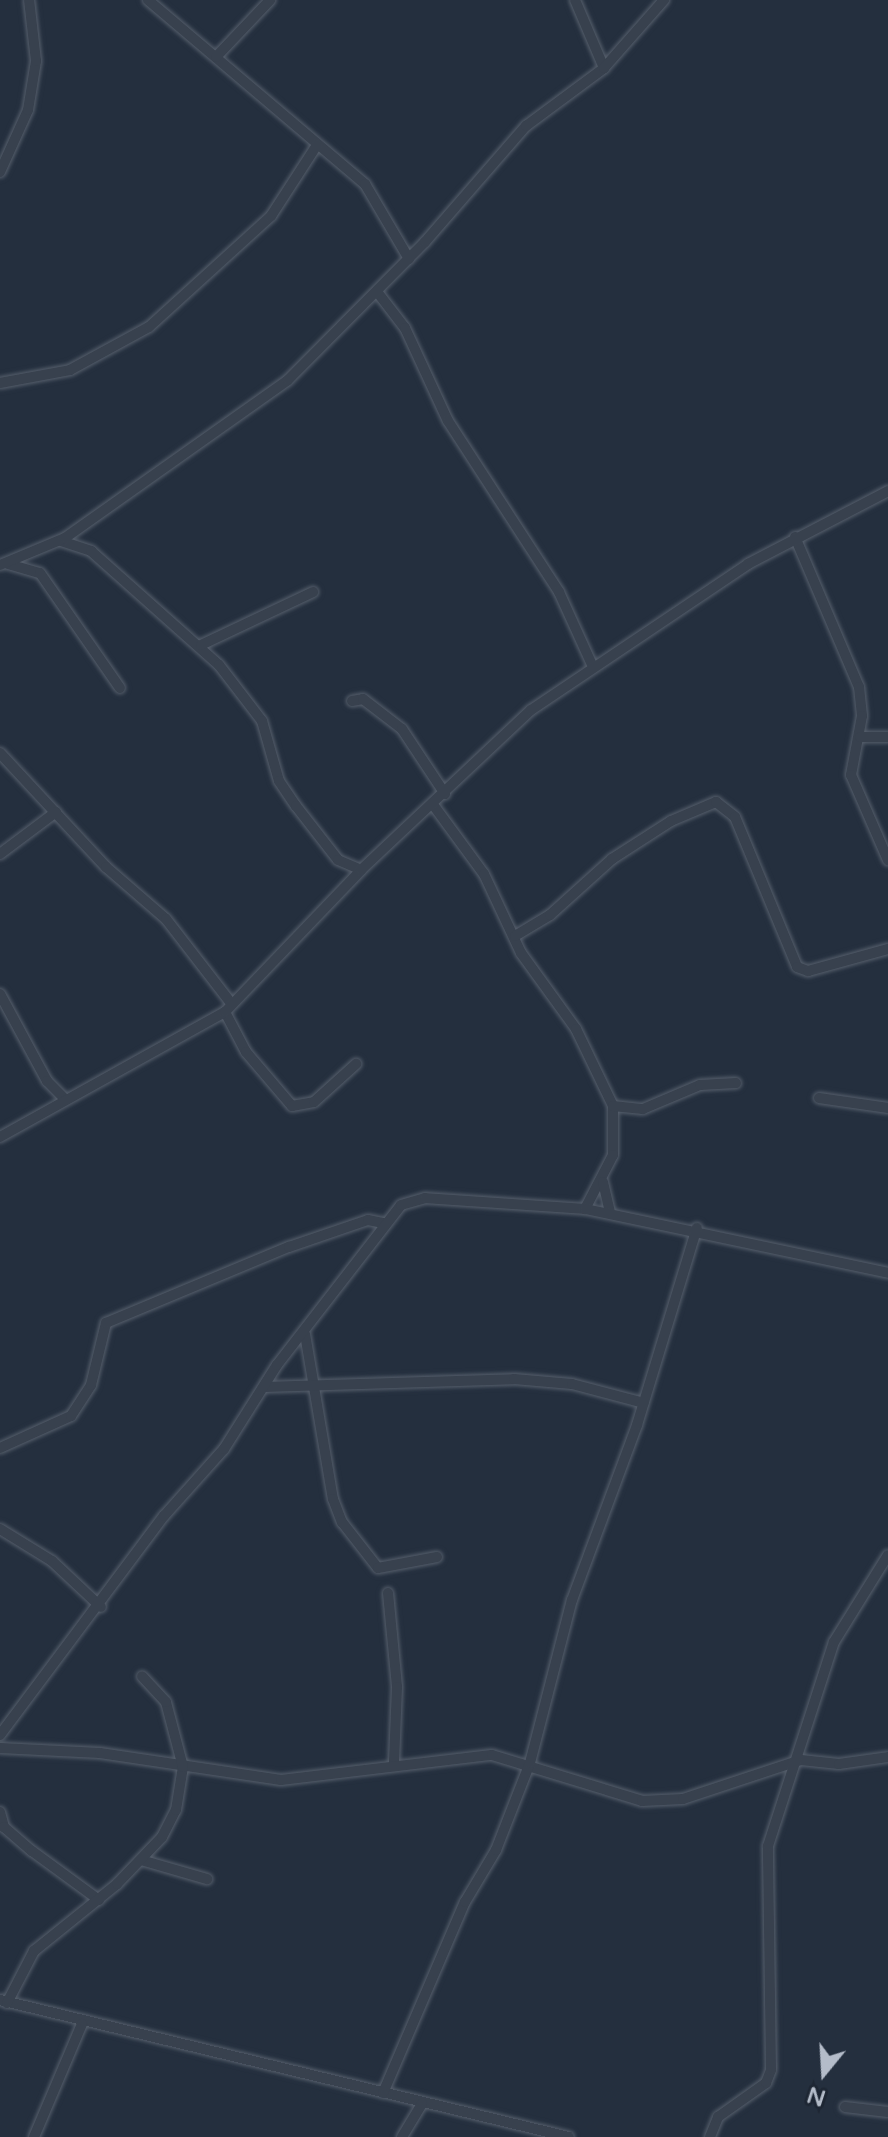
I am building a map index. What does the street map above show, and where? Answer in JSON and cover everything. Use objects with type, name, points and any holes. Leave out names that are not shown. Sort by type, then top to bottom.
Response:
[{"type":"street","points":[[0,172],[30,98],[36,61],[29,0]]},
{"type":"street","points":[[148,0],[365,184],[409,259]]},
{"type":"street","points":[[216,57],[270,0]]},
{"type":"street","points":[[575,0],[604,68]]},
{"type":"street","points":[[2,565],[61,541],[288,380],[378,293],[526,126],[604,68],[664,0]]},
{"type":"street","points":[[0,383],[70,370],[149,327],[271,216],[317,145]]},
{"type":"street","points":[[378,293],[405,328],[448,421],[559,592],[593,667]]},
{"type":"street","points":[[0,1137],[228,1008],[361,870],[434,806],[514,725],[593,667],[795,537],[888,491]]},
{"type":"street","points":[[795,537],[853,668],[862,702],[860,737],[851,775],[888,860]]},
{"type":"street","points":[[61,541],[91,551],[201,645],[262,721],[279,781],[296,806],[338,860],[361,870]]},
{"type":"street","points":[[2,565],[40,573],[120,688]]},
{"type":"street","points":[[201,645],[313,592]]},
{"type":"street","points":[[352,701],[363,699],[402,729],[445,794]]},
{"type":"street","points":[[860,737],[888,737]]},
{"type":"street","points":[[0,753],[166,919],[228,1008],[246,1052],[292,1106],[314,1102],[356,1064]]},
{"type":"street","points":[[515,936],[550,915],[612,859],[686,812],[716,802],[735,817],[797,967],[808,971],[888,949]]},
{"type":"street","points":[[434,806],[484,874],[515,936],[582,1039],[613,1106],[617,1122],[603,1182],[585,1209]]},
{"type":"street","points":[[0,854],[56,812]]},
{"type":"street","points":[[0,994],[47,1081],[65,1099]]},
{"type":"street","points":[[613,1106],[643,1109],[700,1085],[736,1083]]},
{"type":"street","points":[[819,1098],[888,1108]]},
{"type":"street","points":[[603,1182],[610,1213]]},
{"type":"street","points":[[0,1735],[101,1607],[164,1516],[224,1449],[264,1387],[384,1223],[401,1205],[425,1198],[585,1209],[697,1228],[888,1273]]},
{"type":"street","points":[[0,1448],[71,1416],[91,1385],[106,1323],[289,1247],[368,1220],[384,1223]]},
{"type":"street","points":[[383,2093],[465,1902],[496,1850],[530,1763],[572,1600],[644,1403],[697,1228]]},
{"type":"street","points":[[305,1334],[319,1385],[333,1499],[342,1522],[378,1568],[437,1557]]},
{"type":"street","points":[[264,1387],[514,1379],[572,1384],[644,1403]]},
{"type":"street","points":[[0,1529],[52,1561],[101,1607]]},
{"type":"street","points":[[710,2137],[718,2117],[766,2083],[771,2070],[768,1846],[801,1760],[834,1642],[888,1555]]},
{"type":"street","points":[[388,1593],[397,1687],[394,1762]]},
{"type":"street","points":[[142,1676],[166,1702],[183,1767],[176,1810],[141,1860],[99,1900],[34,1951],[4,2002],[82,2024],[569,2137]]},
{"type":"street","points":[[0,1748],[49,1747],[281,1780],[394,1762],[479,1754],[530,1763],[642,1801],[683,1799],[801,1760],[839,1764],[888,1757]]},
{"type":"street","points":[[0,1812],[4,1827],[99,1900]]},
{"type":"street","points":[[141,1860],[207,1879]]},
{"type":"street","points":[[34,2137],[82,2024]]},
{"type":"street","points":[[402,2137],[422,2104]]},
{"type":"street","points":[[845,2107],[888,2112]]}]
